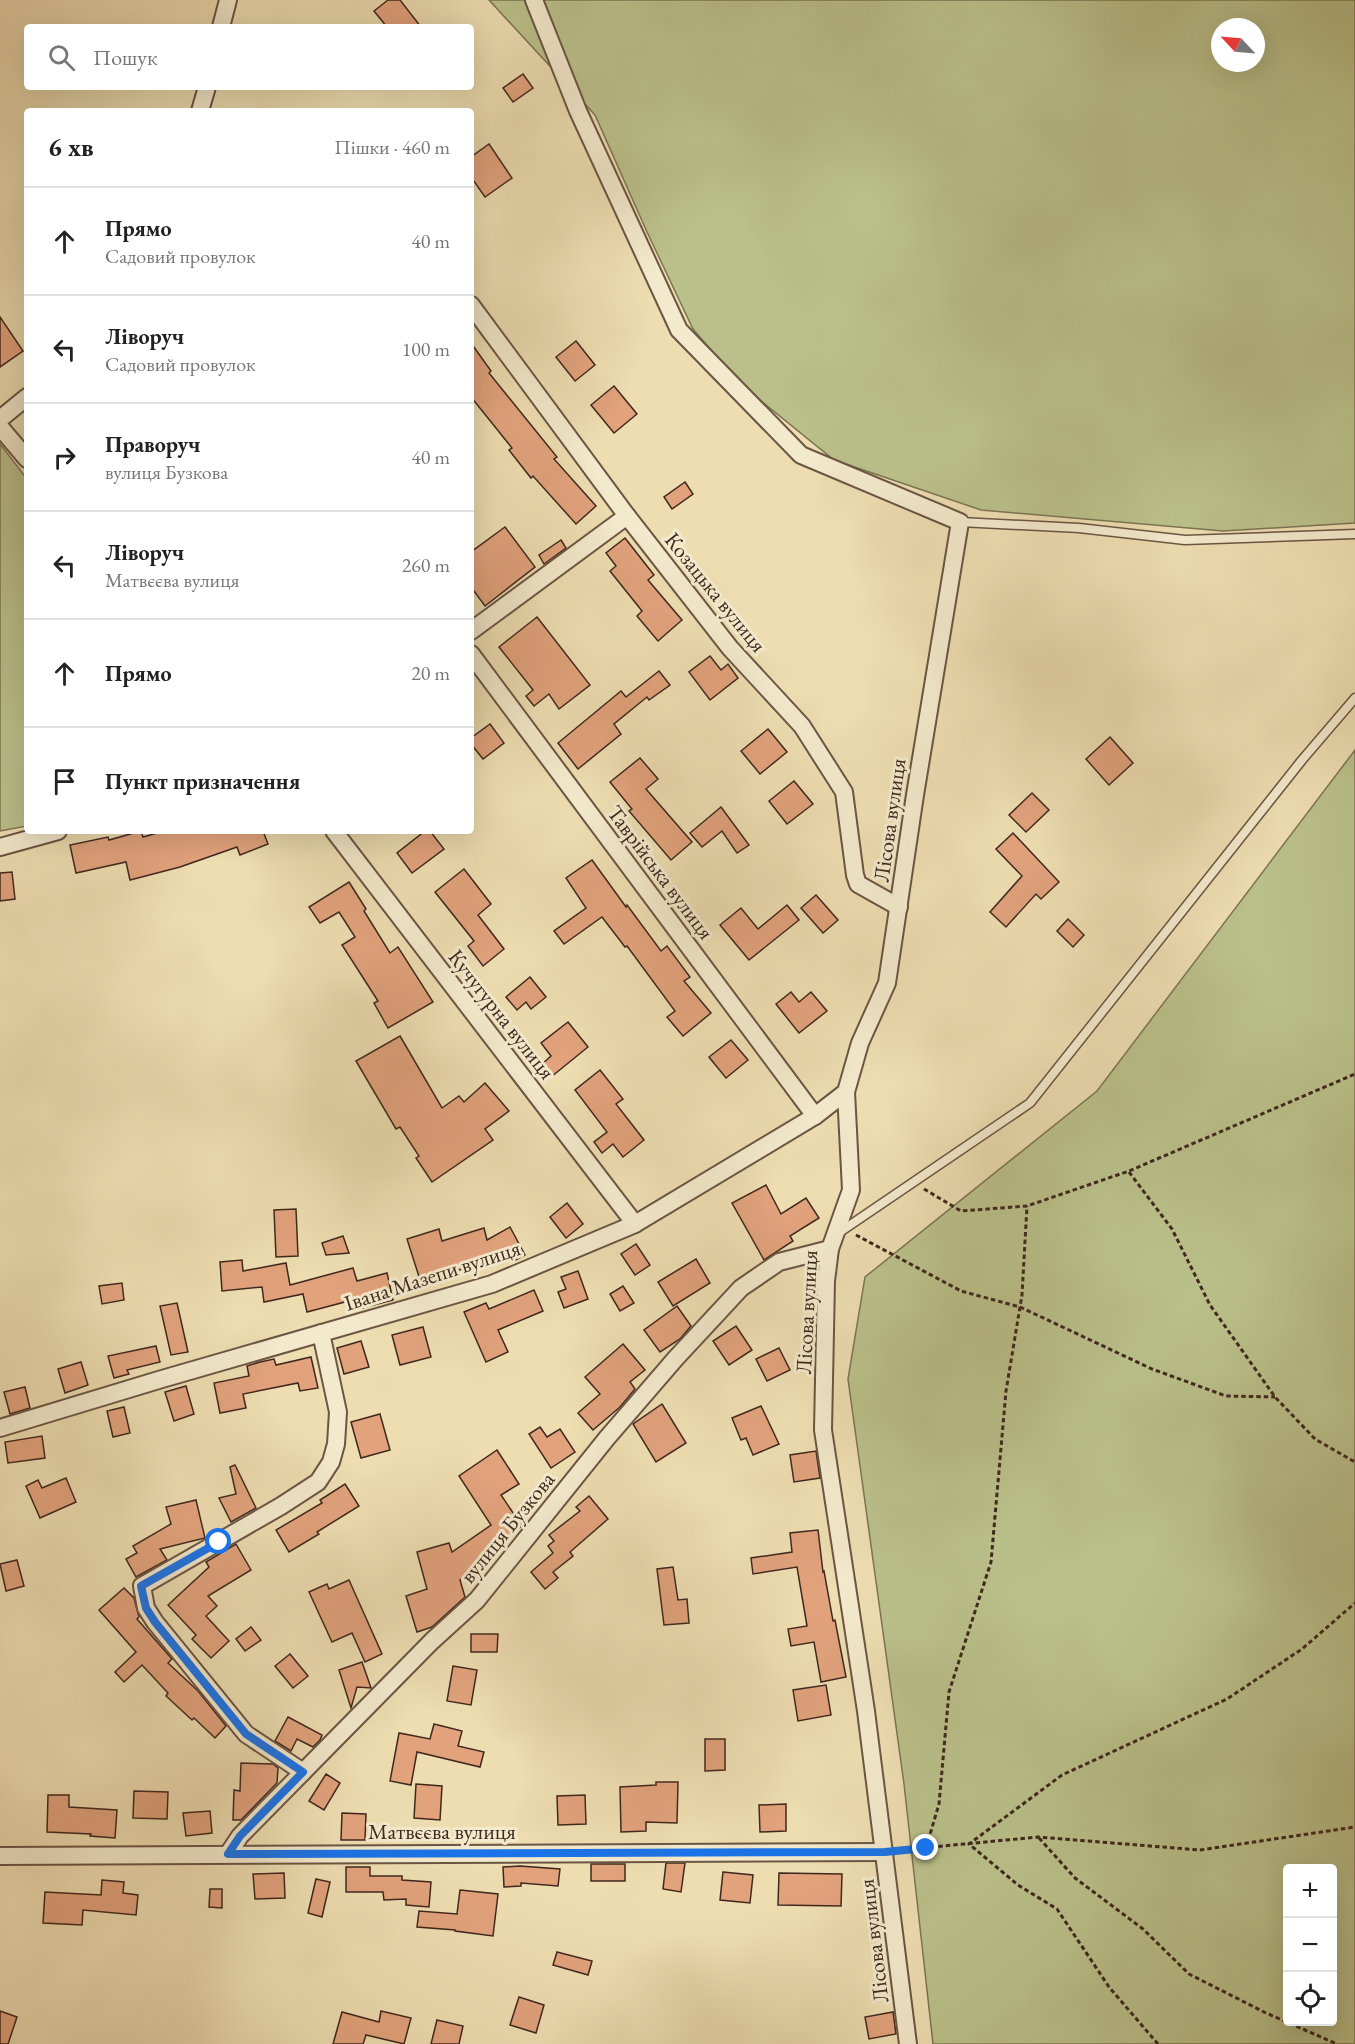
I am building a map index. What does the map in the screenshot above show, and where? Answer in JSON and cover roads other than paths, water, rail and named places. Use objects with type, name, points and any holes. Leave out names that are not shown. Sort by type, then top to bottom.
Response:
[{"type":"street","points":[[222,24],[228,0]]},
{"type":"street","points":[[534,0],[578,111],[679,330],[801,455],[960,522]]},
{"type":"street","points":[[201,108],[206,90]]},
{"type":"street","name":"Козацька вулиця","points":[[474,308],[627,516],[730,648],[802,726],[844,792],[858,884],[899,907]]},
{"type":"street","points":[[0,419],[24,399]]},
{"type":"street","points":[[0,427],[24,455]]},
{"type":"street","points":[[474,629],[627,516]]},
{"type":"street","name":"Лісова вулиця","points":[[908,2044],[866,1711],[823,1430],[826,1281],[850,1190],[846,1092],[860,1043],[887,983],[960,522]]},
{"type":"street","name":"Таврійська вулиця","points":[[474,658],[815,1116]]},
{"type":"street","points":[[0,847],[47,834]]},
{"type":"street","name":"Кучугурна вулиця","points":[[336,834],[635,1224]]},
{"type":"street","name":"Івана Мазепи вулиця","points":[[0,1428],[162,1378],[492,1284],[635,1224],[815,1116],[846,1092]]},
{"type":"street","name":"вулиця Бузкова","points":[[228,1854],[240,1836],[432,1641],[477,1600],[607,1438],[676,1358],[741,1288],[779,1262],[836,1238]]},
{"type":"street","points":[[303,1772],[246,1734],[155,1622],[146,1608],[141,1586],[282,1506],[318,1482],[334,1453],[338,1412],[321,1333]]},
{"type":"street","name":"Матвєєва вулиця","points":[[0,1856],[885,1852]]},
{"type":"lane","points":[[960,522],[1079,528],[1185,540],[1355,534]]},
{"type":"lane","points":[[836,1238],[1030,1103],[1302,760],[1355,698]]}]
